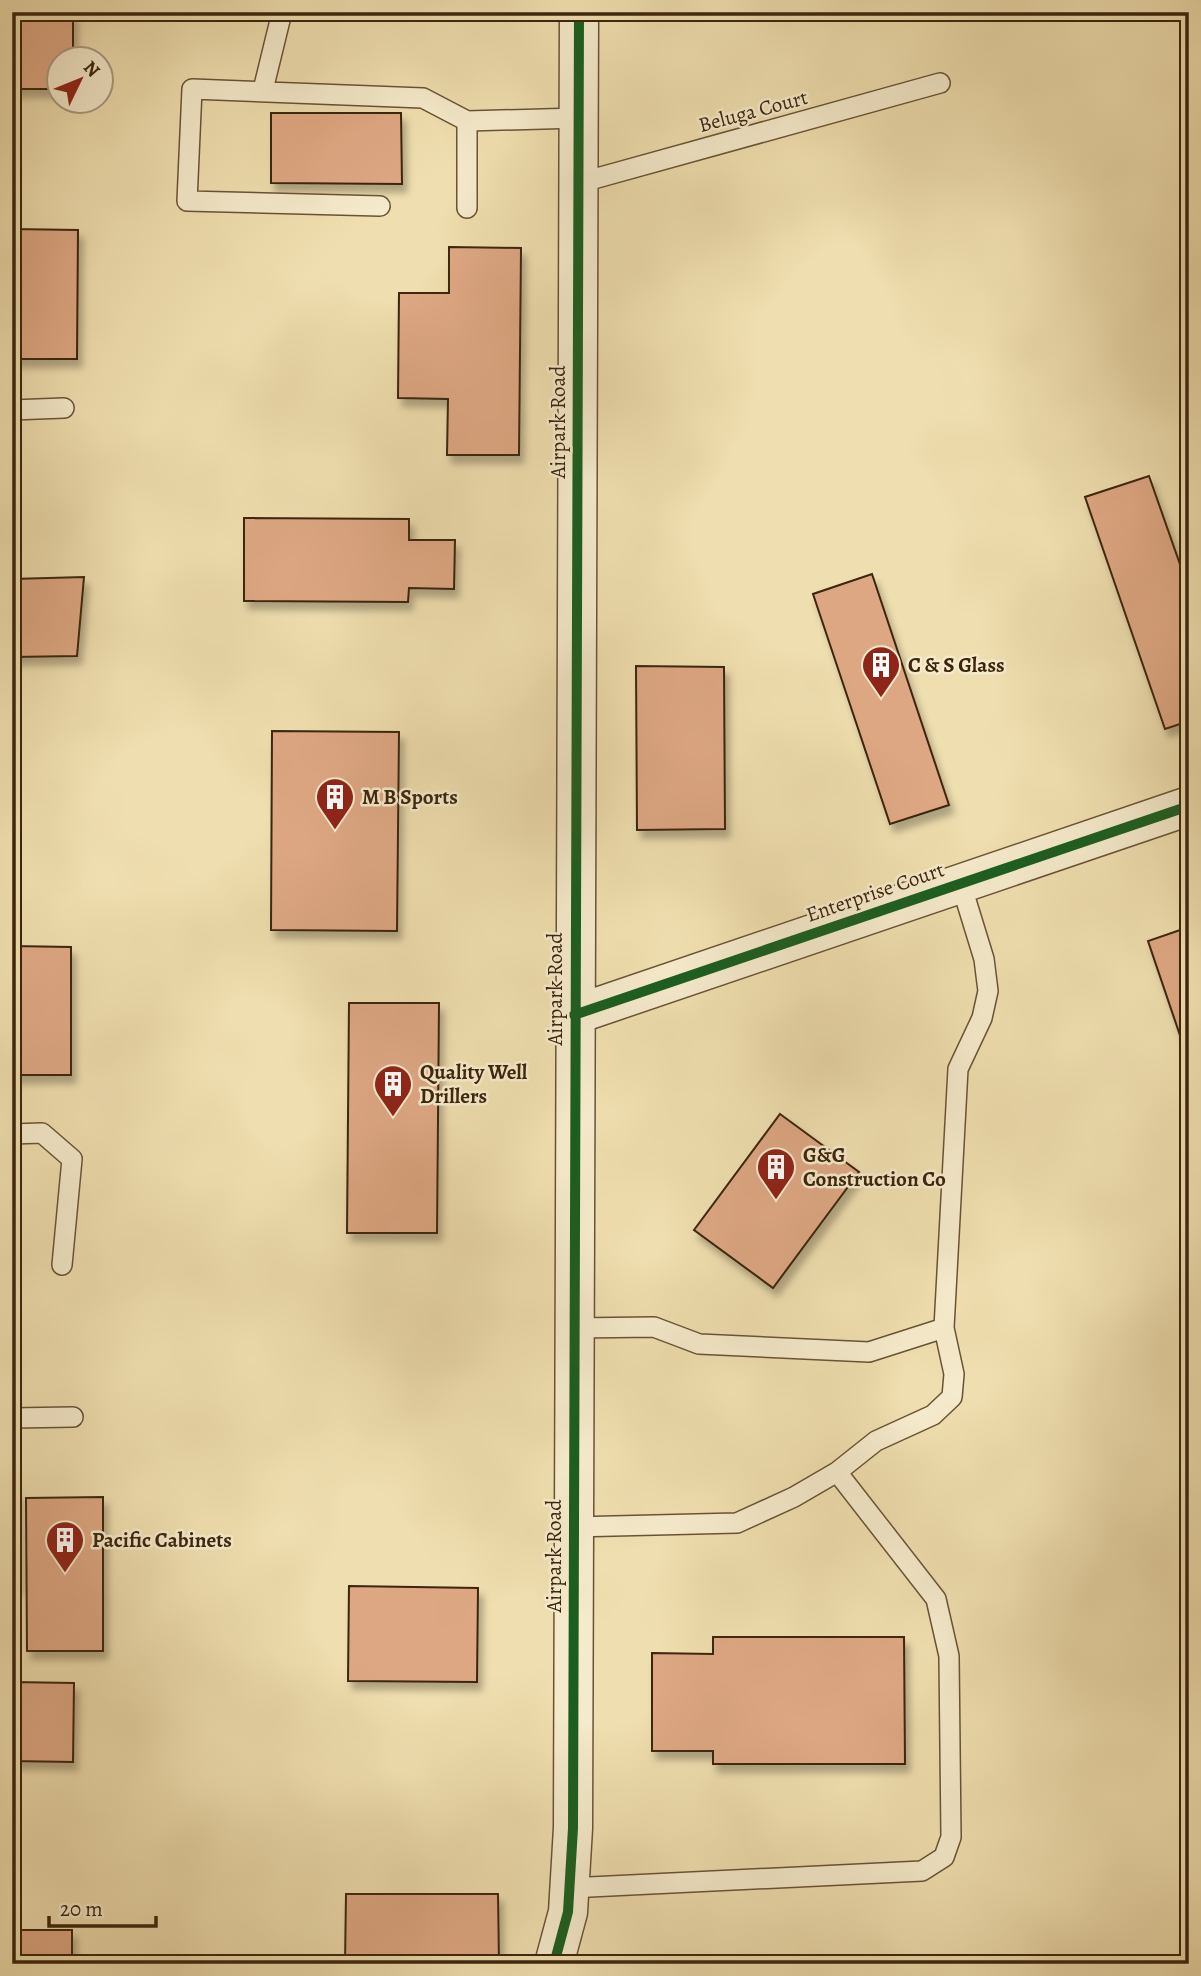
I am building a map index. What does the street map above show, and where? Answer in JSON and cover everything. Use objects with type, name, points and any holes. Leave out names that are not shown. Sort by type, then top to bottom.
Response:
[{"type":"street","name":"Airpark Road","points":[[554,1964],[568,1912],[573,1828],[579,12]]},
{"type":"street","name":"Enterprise Court","points":[[574,1015],[1189,806]]},
{"type":"lane","points":[[262,90],[282,12]]},
{"type":"lane","name":"Beluga Court","points":[[579,183],[940,83]]},
{"type":"lane","points":[[380,206],[187,201],[192,89],[423,98],[467,121],[578,118]]},
{"type":"lane","points":[[467,121],[467,208]]},
{"type":"lane","points":[[12,410],[64,408]]},
{"type":"lane","points":[[573,1527],[737,1523],[794,1497],[837,1472],[876,1441],[933,1415],[952,1397],[954,1374],[944,1328],[958,1069],[982,1018],[988,990],[984,959],[961,884]]},
{"type":"lane","points":[[12,1134],[42,1133],[72,1159],[62,1265]]},
{"type":"lane","points":[[574,1328],[654,1327],[699,1344],[869,1352],[944,1328]]},
{"type":"lane","points":[[12,1418],[73,1417]]},
{"type":"lane","points":[[569,1888],[922,1871],[944,1857],[951,1837],[949,1656],[936,1598],[837,1472]]},
{"type":"building","points":[[12,12],[73,12],[73,46],[46,46],[46,89],[12,89]]},
{"type":"building","points":[[271,113],[401,113],[402,184],[271,183]]},
{"type":"building","points":[[12,229],[78,230],[77,359],[12,359]]},
{"type":"building","points":[[449,247],[521,248],[519,455],[447,455],[448,399],[398,398],[399,293],[449,293]]},
{"type":"building","points":[[1149,476],[1189,590],[1189,721],[1165,729],[1085,497]]},
{"type":"building","points":[[244,518],[409,519],[409,540],[455,540],[454,589],[409,588],[408,602],[244,601]]},
{"type":"building","name":"C & S Glass","points":[[872,574],[949,805],[890,824],[813,594]]},
{"type":"building","points":[[84,577],[77,656],[12,657],[12,579]]},
{"type":"building","points":[[636,666],[724,667],[725,829],[637,830]]},
{"type":"building","name":"M B Sports","points":[[272,731],[399,732],[397,931],[271,930]]},
{"type":"building","points":[[1189,927],[1189,1062],[1148,941]]},
{"type":"building","points":[[12,946],[71,947],[71,1075],[12,1075]]},
{"type":"building","name":"Quality Well Drillers","points":[[349,1003],[439,1003],[437,1233],[347,1233]]},
{"type":"building","name":"G&G Construction Co","points":[[780,1114],[859,1172],[773,1288],[694,1230]]},
{"type":"building","points":[[12,1492],[17,1492],[17,1587],[12,1587]]},
{"type":"building","name":"Pacific Cabinets","points":[[103,1497],[103,1651],[27,1651],[26,1498]]},
{"type":"building","points":[[349,1586],[478,1588],[477,1682],[348,1681]]},
{"type":"building","points":[[713,1637],[904,1637],[905,1764],[713,1764],[713,1751],[652,1751],[652,1653],[713,1654]]},
{"type":"building","points":[[12,1682],[74,1683],[73,1762],[12,1761]]},
{"type":"building","points":[[346,1894],[498,1894],[499,1964],[345,1964]]},
{"type":"building","points":[[12,1930],[72,1930],[72,1964],[12,1964]]},
{"type":"cycle path","points":[[554,1964],[568,1912],[573,1828],[579,12]]},
{"type":"cycle path","points":[[574,1015],[1189,806]]},
{"type":"place","name":"C & S Glass","points":[[881,699]]},
{"type":"place","name":"M B Sports","points":[[335,831]]},
{"type":"place","name":"Quality Well Drillers","points":[[393,1118]]},
{"type":"place","name":"G&G Construction Co","points":[[776,1201]]},
{"type":"place","name":"Pacific Cabinets","points":[[65,1574]]}]
